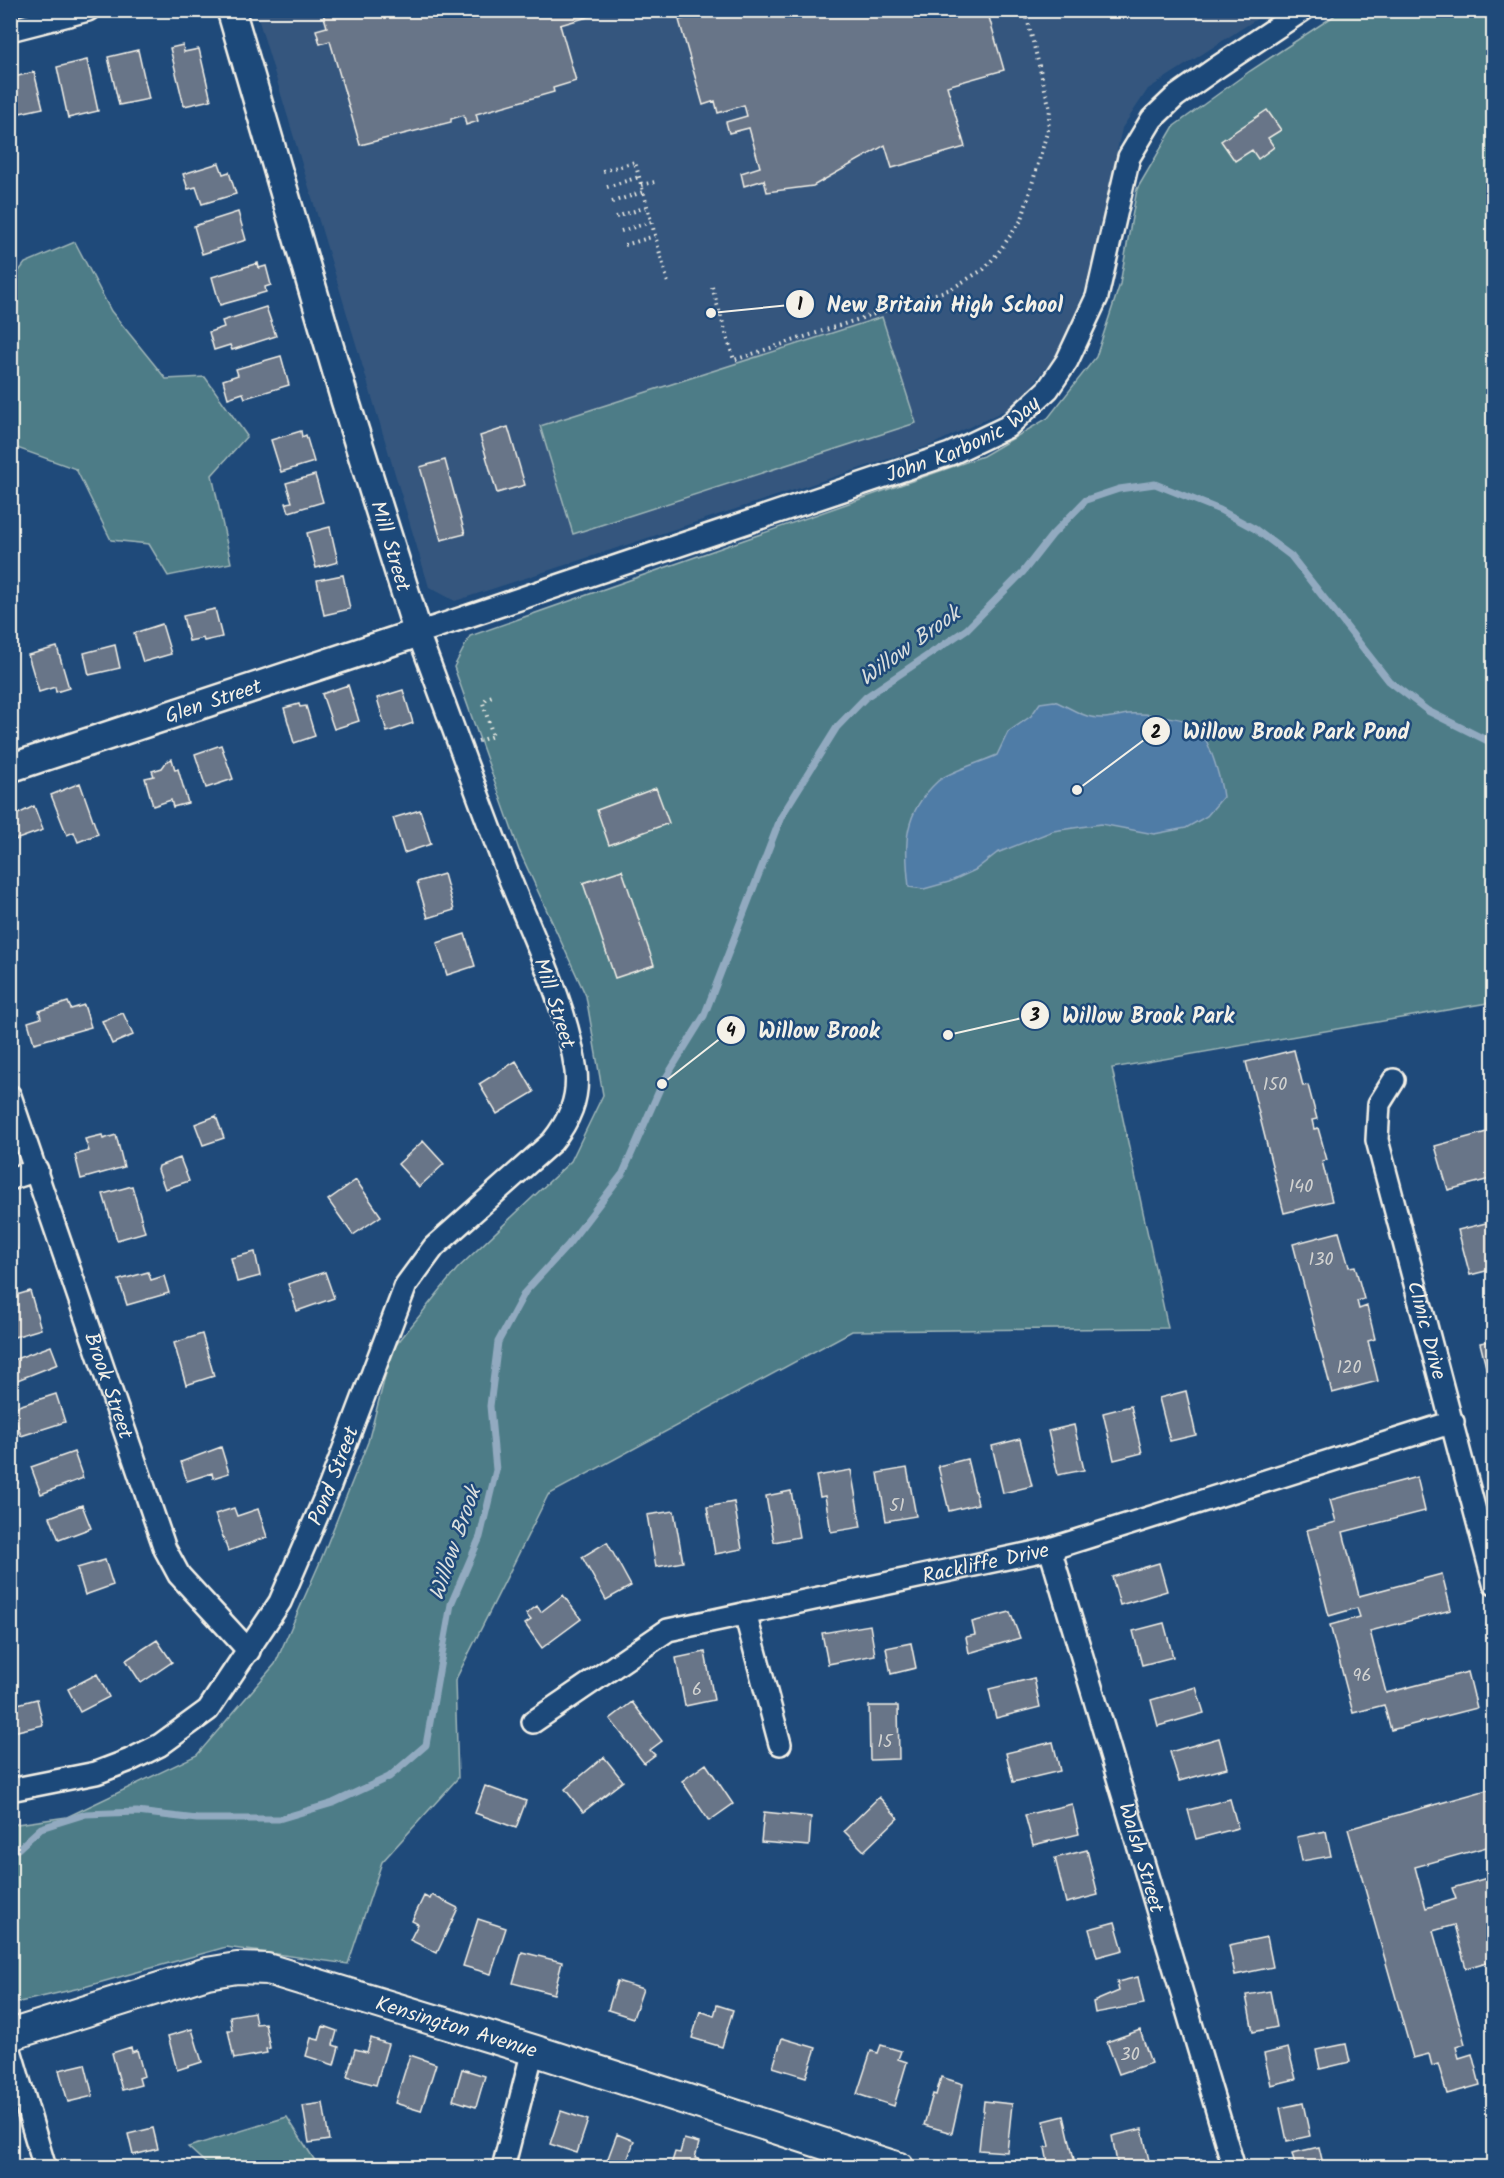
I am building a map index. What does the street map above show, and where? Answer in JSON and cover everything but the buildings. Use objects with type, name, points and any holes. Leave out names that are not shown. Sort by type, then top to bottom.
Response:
[{"type":"main road","name":"Kensington Avenue","points":[[10,2035],[207,1973],[251,1968],[299,1977],[899,2168]]},
{"type":"street","points":[[10,30],[88,10]]},
{"type":"street","name":"Mill Street","points":[[231,10],[345,400],[418,633],[504,864],[552,982],[569,1037],[576,1072]]},
{"type":"street","name":"John Karbonic Way","points":[[418,633],[950,454],[1008,427],[1048,389],[1067,361],[1097,297],[1130,157],[1152,119],[1175,97],[1300,12]]},
{"type":"street","name":"Glen Street","points":[[10,768],[418,633]]},
{"type":"street","name":"Pond Street","points":[[10,1790],[96,1773],[130,1760],[160,1745],[208,1710],[280,1602],[328,1488],[406,1285],[434,1246],[560,1133],[567,1124],[575,1101],[576,1072]]},
{"type":"street","name":"Clinic Drive","points":[[1394,1080],[1379,1104],[1377,1140],[1494,1583]]},
{"type":"street","name":"Brook Street","points":[[10,1096],[165,1549],[179,1575],[249,1651]]},
{"type":"street","points":[[10,1179],[37,1170]]},
{"type":"street","name":"Rackliffe Drive","points":[[533,1722],[668,1630],[1050,1549],[1453,1422]]},
{"type":"street","name":"Walsh Street","points":[[1050,1549],[1234,2168]]},
{"type":"street","points":[[745,1613],[780,1744]]},
{"type":"street","points":[[10,2050],[45,2168]]},
{"type":"street","points":[[503,2168],[533,2050]]},
{"type":"path","points":[[712,287],[734,360],[951,289],[984,269],[1022,219],[1048,129],[1050,109],[1025,10]]},
{"type":"path","points":[[603,171],[634,162],[668,283]]},
{"type":"path","points":[[607,187],[639,177]]},
{"type":"path","points":[[641,185],[655,182]]},
{"type":"path","points":[[612,202],[643,192]]},
{"type":"path","points":[[616,217],[647,207]]},
{"type":"path","points":[[621,231],[651,222]]},
{"type":"path","points":[[625,245],[656,236]]},
{"type":"path","points":[[461,748],[493,736],[483,703],[487,698],[495,695]]},
{"type":"shaded area","points":[[256,11],[1269,11],[1148,89],[1122,128],[1089,278],[1061,349],[1016,405],[931,445],[455,601],[429,587]]},
{"type":"shaded area","points":[[1054,701],[1096,718],[1142,714],[1190,722],[1205,738],[1217,770],[1223,797],[1207,816],[1186,828],[1154,834],[1101,824],[1053,831],[997,853],[975,870],[949,882],[924,889],[909,887],[906,857],[908,830],[918,805],[927,793],[943,777],[997,755],[1008,732],[1031,716],[1040,703]]},
{"type":"green space","points":[[1326,11],[1493,11],[1493,1002],[1112,1068],[1168,1328],[852,1331],[548,1495],[455,1681],[458,1778],[382,1862],[348,1964],[226,1947],[84,1987],[11,2004],[10,1825],[67,1817],[197,1755],[275,1664],[320,1562],[368,1442],[392,1350],[457,1269],[571,1161],[603,1095],[586,996],[519,850],[454,667],[470,636],[983,456],[1048,418],[1096,357],[1120,284],[1137,189],[1174,126],[1250,71],[1334,16]]},
{"type":"green space","points":[[75,242],[111,311],[166,379],[205,377],[247,436],[212,475],[231,563],[168,576],[149,544],[111,540],[76,469],[17,448],[11,439],[11,282],[25,263]]},
{"type":"green space","points":[[882,317],[916,423],[573,534],[540,426]]},
{"type":"green space","points":[[287,2117],[319,2167],[210,2167],[188,2147]]},
{"type":"waterway","name":"Willow Brook","points":[[1350,10],[1375,10]]},
{"type":"waterway","name":"Willow Brook","points":[[10,1851],[18,1849],[41,1828],[86,1814],[137,1812],[197,1819],[279,1819],[333,1803],[389,1777],[426,1745],[451,1604],[480,1537],[496,1470],[490,1406],[498,1342],[525,1292],[568,1245],[623,1173],[662,1084],[704,1016],[781,817],[837,727],[866,697],[967,629],[1023,572],[1052,535],[1086,500],[1119,489],[1155,484],[1220,510],[1255,529],[1291,556],[1389,681],[1428,711],[1494,744]]},
{"type":"place","name":"New Britain High School","points":[[711,313]]},
{"type":"place","name":"Willow Brook Park Pond","points":[[1077,790]]},
{"type":"place","name":"Willow Brook Park","points":[[948,1035]]},
{"type":"place","name":"Willow Brook","points":[[662,1084]]}]
